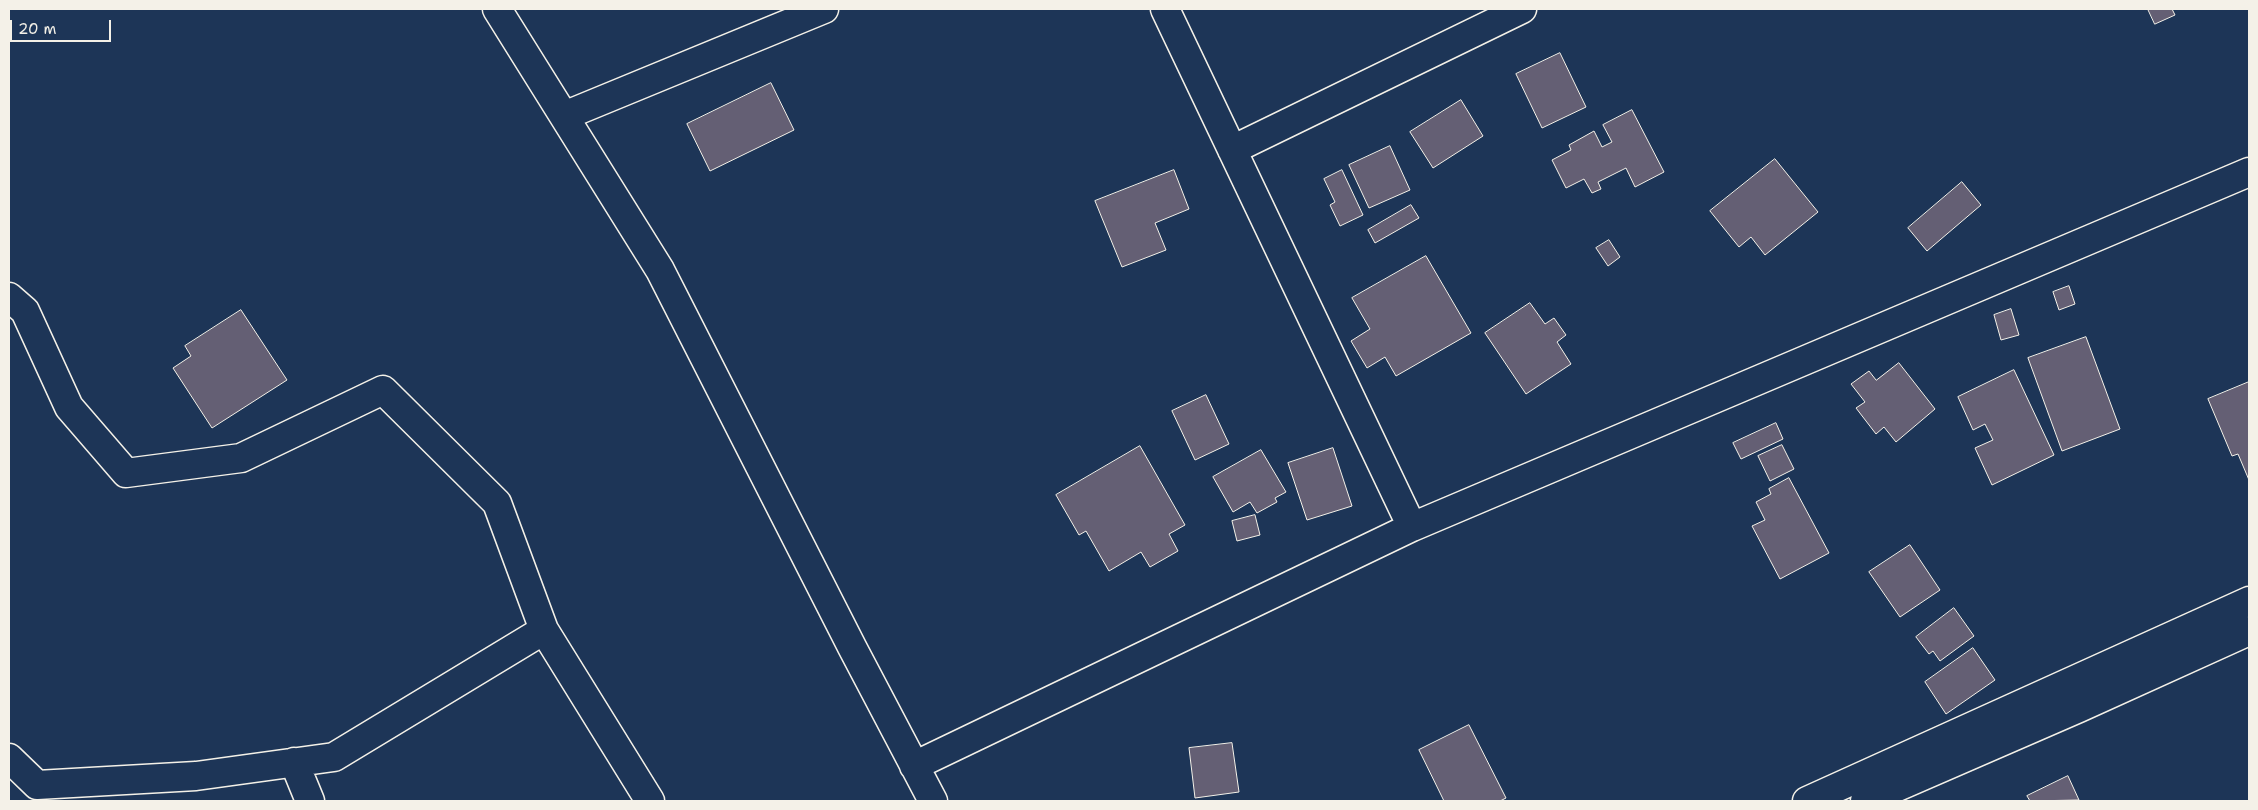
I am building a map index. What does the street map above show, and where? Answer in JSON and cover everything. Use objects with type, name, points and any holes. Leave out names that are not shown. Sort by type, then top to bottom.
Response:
[{"type":"street","points":[[497,9],[660,270],[933,801]]},
{"type":"street","points":[[564,116],[824,9]]},
{"type":"street","points":[[1165,9],[1412,528]]},
{"type":"street","points":[[1232,150],[1522,9]]},
{"type":"street","points":[[914,766],[1412,528],[2249,172]]},
{"type":"street","points":[[9,297],[25,311],[70,407],[126,473],[242,458],[383,390],[497,503],[544,630],[650,801]]},
{"type":"street","points":[[1807,801],[2249,601]]},
{"type":"street","points":[[9,758],[36,793],[196,776],[334,757],[544,630]]},
{"type":"street","points":[[1865,801],[2079,708],[2249,631]]},
{"type":"street","points":[[294,762],[310,801]]},
{"type":"building","points":[[2148,9],[2172,9],[2175,15],[2155,24]]},
{"type":"building","points":[[1560,53],[1586,107],[1542,128],[1516,74]]},
{"type":"building","points":[[771,83],[794,130],[710,171],[687,124]]},
{"type":"building","points":[[1461,100],[1483,136],[1433,168],[1410,132]]},
{"type":"building","points":[[1632,110],[1664,172],[1635,187],[1626,168],[1598,182],[1601,189],[1592,193],[1584,179],[1566,188],[1552,160],[1571,150],[1569,145],[1594,131],[1602,147],[1612,142],[1603,125]]},
{"type":"building","points":[[1390,146],[1410,190],[1369,208],[1349,165]]},
{"type":"building","points":[[1775,159],[1818,212],[1765,255],[1751,237],[1739,247],[1710,211]]},
{"type":"building","points":[[1174,170],[1189,209],[1155,223],[1166,250],[1122,267],[1095,201]]},
{"type":"building","points":[[1342,170],[1363,215],[1340,226],[1330,205],[1335,202],[1324,179]]},
{"type":"building","points":[[1962,182],[1981,205],[1927,251],[1908,228]]},
{"type":"building","points":[[1411,205],[1419,218],[1375,243],[1368,230]]},
{"type":"building","points":[[1609,240],[1620,257],[1608,266],[1596,248]]},
{"type":"building","points":[[1426,256],[1471,333],[1396,376],[1385,357],[1367,368],[1351,341],[1370,329],[1352,298]]},
{"type":"building","points":[[2069,286],[2075,304],[2059,310],[2053,292]]},
{"type":"building","points":[[1530,303],[1545,324],[1554,318],[1566,335],[1557,342],[1571,364],[1526,394],[1485,333]]},
{"type":"building","points":[[2011,309],[2019,335],[2001,340],[1994,315]]},
{"type":"building","points":[[241,310],[287,380],[212,428],[173,368],[191,356],[185,346]]},
{"type":"building","points":[[2086,337],[2120,429],[2062,451],[2028,358]]},
{"type":"building","points":[[1899,363],[1935,409],[1896,442],[1884,427],[1876,434],[1856,408],[1865,402],[1851,384],[1869,371],[1876,380]]},
{"type":"building","points":[[2014,370],[2054,455],[1992,485],[1975,448],[1993,440],[1985,424],[1973,430],[1958,397]]},
{"type":"building","points":[[2249,382],[2249,480],[2238,454],[2232,456],[2208,399]]},
{"type":"building","points":[[1206,395],[1229,444],[1195,460],[1172,411]]},
{"type":"building","points":[[1776,423],[1783,439],[1741,459],[1733,443]]},
{"type":"building","points":[[1782,445],[1794,469],[1770,481],[1758,456]]},
{"type":"building","points":[[1140,446],[1185,525],[1169,534],[1178,551],[1150,567],[1141,552],[1109,571],[1086,531],[1079,535],[1056,495]]},
{"type":"building","points":[[1333,448],[1352,506],[1307,520],[1288,463]]},
{"type":"building","points":[[1261,450],[1286,492],[1275,498],[1277,502],[1257,513],[1250,502],[1233,512],[1213,477]]},
{"type":"building","points":[[1789,478],[1829,553],[1780,579],[1752,526],[1765,520],[1756,502],[1771,494],[1769,489]]},
{"type":"building","points":[[1255,515],[1260,535],[1237,541],[1232,521]]},
{"type":"building","points":[[1910,545],[1940,590],[1900,617],[1869,572]]},
{"type":"building","points":[[1954,608],[1974,636],[1940,661],[1933,651],[1929,654],[1916,637]]},
{"type":"building","points":[[1973,648],[1995,680],[1946,714],[1925,682]]},
{"type":"building","points":[[1469,725],[1506,798],[1500,801],[1444,801],[1419,750]]},
{"type":"building","points":[[1232,743],[1239,792],[1195,798],[1189,748]]},
{"type":"building","points":[[2068,776],[2079,800],[2030,801],[2027,796]]}]
